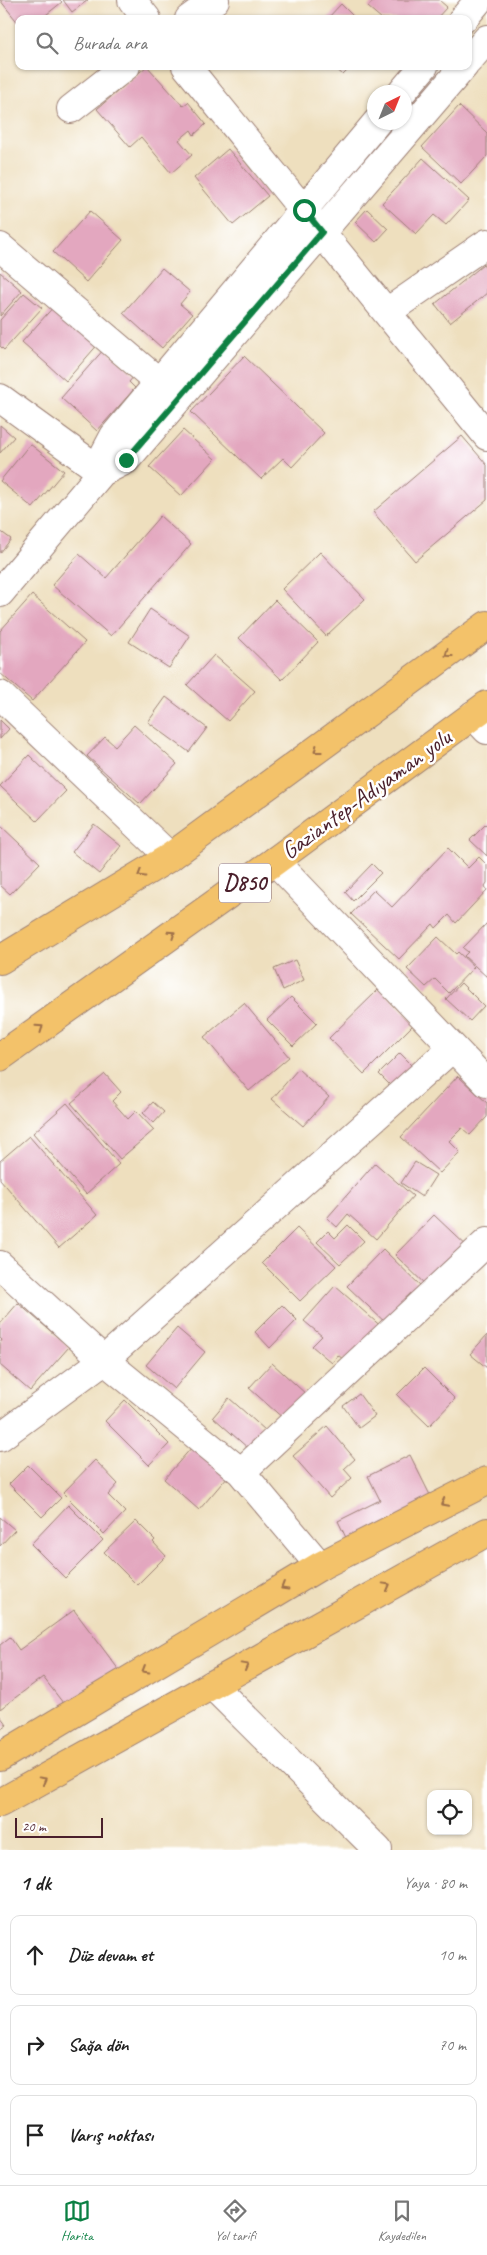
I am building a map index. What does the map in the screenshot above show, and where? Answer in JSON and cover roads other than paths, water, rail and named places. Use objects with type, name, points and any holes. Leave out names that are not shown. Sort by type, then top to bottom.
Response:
[{"type":"main road","name":"D850","points":[[0,960],[170,857],[487,625]]},
{"type":"main road","name":"Gaziantep-Adıyaman yolu","points":[[0,1057],[275,861],[482,717]]},
{"type":"main road","points":[[0,1756],[320,1566],[487,1481]]},
{"type":"main road","points":[[0,1803],[487,1532]]},
{"type":"street","points":[[132,0],[144,15]]},
{"type":"street","points":[[195,15],[215,0]]},
{"type":"street","points":[[466,15],[479,0]]},
{"type":"street","points":[[472,56],[487,39]]},
{"type":"street","points":[[71,109],[121,70]]},
{"type":"street","points":[[189,70],[487,436]]},
{"type":"street","points":[[408,85],[421,70]]},
{"type":"street","points":[[0,593],[102,472],[118,465],[134,453],[461,70]]},
{"type":"street","points":[[102,472],[105,453],[114,436],[370,130]]},
{"type":"street","points":[[387,312],[487,243]]},
{"type":"street","points":[[0,246],[160,383]]},
{"type":"street","points":[[0,398],[102,472]]},
{"type":"street","points":[[0,695],[170,857]]},
{"type":"street","points":[[275,861],[487,1083]]},
{"type":"street","points":[[0,1437],[104,1360],[452,1048]]},
{"type":"street","points":[[241,1472],[487,1242]]},
{"type":"street","points":[[0,1265],[104,1360],[241,1472],[320,1566]]},
{"type":"street","points":[[212,1685],[378,1850]]}]
